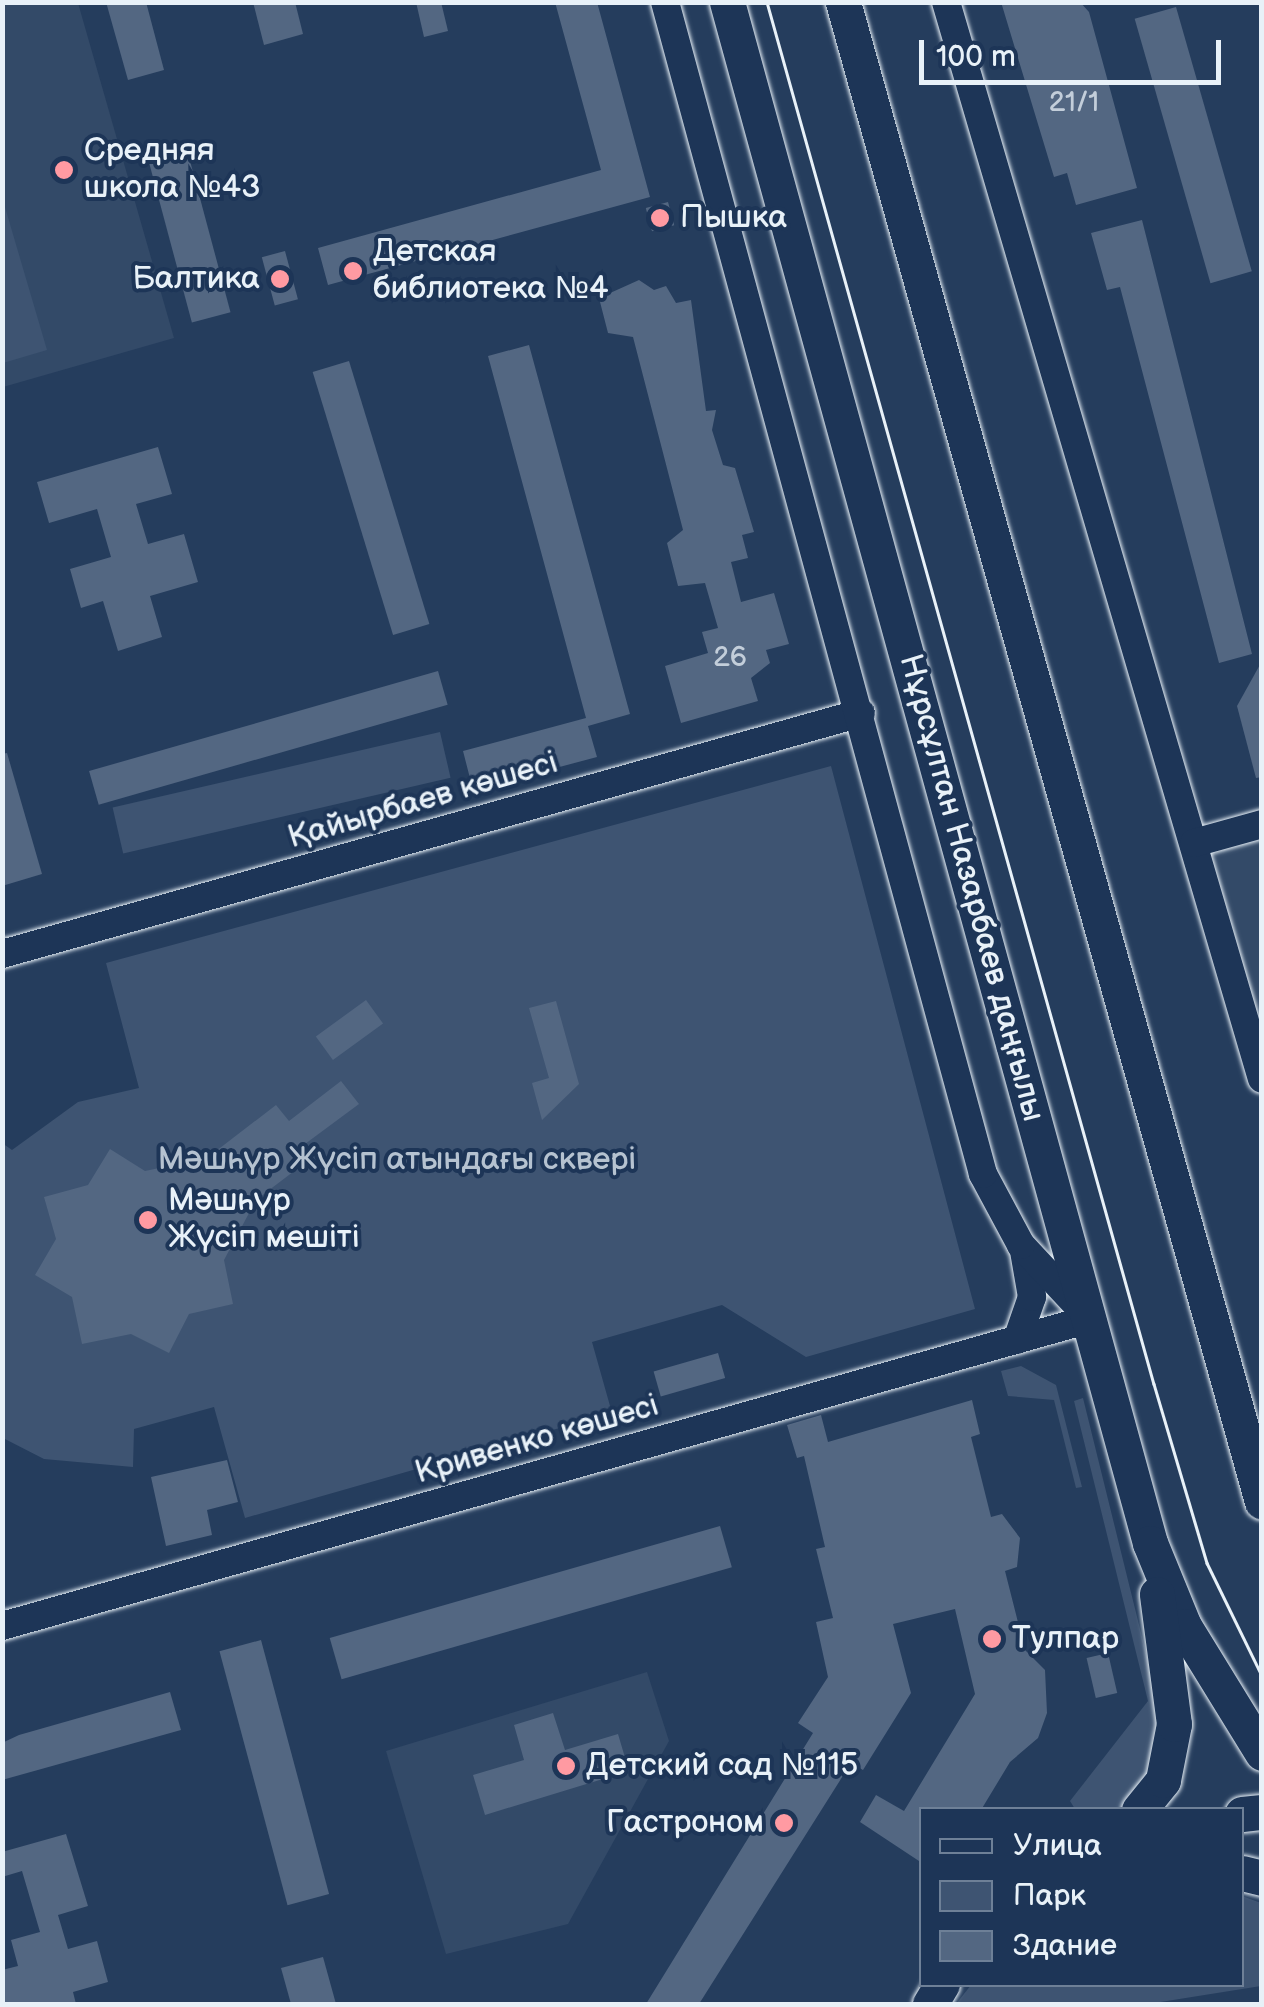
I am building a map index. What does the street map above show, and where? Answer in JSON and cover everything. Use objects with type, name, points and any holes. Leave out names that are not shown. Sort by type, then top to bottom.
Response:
[{"type":"main road","name":"Нұрсұлтан Назарбаев даңғылы","points":[[727,2],[1150,1543],[1184,1626],[1262,1753]]},
{"type":"main road","points":[[843,2],[1262,1502]]},
{"type":"main road","points":[[1142,1807],[1164,1780],[1174,1724],[1150,1543]]},
{"type":"street","points":[[664,2],[862,714],[983,1174],[1021,1245],[1090,1319]]},
{"type":"street","points":[[946,2],[1262,1079]]},
{"type":"street","name":"Қайырбаев көшесі","points":[[2,954],[862,714]]},
{"type":"street","points":[[1194,843],[1262,824]]},
{"type":"street","points":[[1017,1340],[1032,1297],[1021,1245]]},
{"type":"street","name":"Кривенко көшесі","points":[[2,1626],[1090,1319]]},
{"type":"shaded area","name":"Средняя школа №43","points":[[3,3],[78,3],[174,338],[3,387]]},
{"type":"shaded area","points":[[1261,834],[1261,1056],[1210,856]]},
{"type":"shaded area","points":[[647,1672],[669,1741],[568,1924],[446,1954],[386,1751]]},
{"type":"green space","points":[[2,197],[47,350],[3,363],[2,363]]},
{"type":"green space","points":[[440,732],[451,778],[123,853],[113,808]]},
{"type":"green space","name":"Мәшһүр Жүсіп атындағы сквері","points":[[831,766],[975,1309],[806,1357],[722,1305],[592,1342],[612,1413],[245,1518],[214,1407],[134,1429],[133,1467],[44,1459],[3,1438],[2,1143],[12,1150],[78,1102],[139,1088],[106,963]]},
{"type":"green space","points":[[1021,1366],[1056,1385],[1082,1487],[1076,1488],[1054,1400],[1008,1396],[1001,1371]]},
{"type":"green space","points":[[1083,1398],[1162,1718],[1150,1784],[1126,1807],[1074,1807],[1070,1801],[1148,1701],[1074,1401]]},
{"type":"green space","points":[[1244,1897],[1261,1903],[1261,1986],[1148,2004],[956,2004],[969,1987],[1244,1987]]},
{"type":"building","points":[[106,2],[146,2],[164,70],[128,80]]},
{"type":"building","points":[[253,2],[295,2],[303,34],[264,45]]},
{"type":"building","points":[[416,2],[441,2],[448,31],[424,37]]},
{"type":"building","points":[[555,2],[597,2],[650,197],[328,285],[318,248],[601,170]]},
{"type":"building","points":[[1001,2],[1080,2],[1089,12],[1137,188],[1076,205],[1067,173],[1054,177]]},
{"type":"building","points":[[1176,7],[1252,271],[1210,283],[1135,19]]},
{"type":"building","points":[[186,146],[231,312],[192,322],[147,156]]},
{"type":"building","name":"Пышка","points":[[668,202],[674,225],[652,231],[646,208]]},
{"type":"building","points":[[1142,220],[1252,654],[1219,663],[1120,287],[1107,290],[1091,233]]},
{"type":"building","name":"Балтика","points":[[285,251],[298,299],[275,306],[262,257]]},
{"type":"building","points":[[639,280],[654,290],[666,286],[676,303],[691,300],[706,411],[716,410],[712,430],[723,465],[735,468],[754,532],[742,535],[748,558],[731,562],[741,602],[774,593],[789,644],[766,650],[770,663],[751,678],[758,701],[681,723],[665,666],[708,653],[702,632],[718,628],[705,583],[678,586],[667,543],[683,530],[633,337],[608,333],[599,298]]},
{"type":"building","points":[[529,345],[630,714],[588,726],[597,757],[473,790],[463,751],[586,718],[488,356]]},
{"type":"building","points":[[349,361],[429,624],[393,635],[313,372]]},
{"type":"building","points":[[158,447],[172,494],[136,504],[148,544],[184,534],[198,582],[150,596],[162,637],[118,651],[103,601],[81,608],[70,569],[111,557],[97,509],[49,523],[37,482]]},
{"type":"building","points":[[1262,661],[1262,777],[1256,778],[1237,706]]},
{"type":"building","points":[[438,671],[448,705],[99,805],[89,771]]},
{"type":"building","points":[[7,753],[42,874],[2,886],[2,754]]},
{"type":"building","points":[[366,1000],[383,1023],[333,1060],[316,1036]]},
{"type":"building","points":[[556,1001],[579,1084],[542,1120],[532,1083],[549,1078],[529,1008]]},
{"type":"building","name":"Мәшһүр Жүсіп мешіті","points":[[341,1081],[359,1104],[305,1144],[314,1156],[256,1200],[224,1260],[233,1304],[189,1314],[169,1353],[131,1334],[82,1344],[72,1297],[35,1275],[56,1239],[44,1197],[88,1185],[110,1149],[145,1171],[207,1158],[276,1105],[289,1121]]},
{"type":"building","points":[[718,1353],[725,1378],[661,1396],[654,1371]]},
{"type":"building","points":[[972,1400],[980,1434],[971,1437],[991,1517],[1002,1514],[1020,1538],[1017,1567],[1005,1571],[1025,1650],[1045,1670],[1047,1713],[1038,1738],[1010,1762],[983,1807],[919,1807],[919,1861],[860,1822],[876,1795],[904,1811],[975,1694],[955,1609],[893,1624],[911,1693],[863,1770],[851,1763],[699,2004],[646,2004],[813,1733],[798,1723],[828,1677],[816,1622],[833,1618],[816,1549],[825,1547],[804,1456],[797,1458],[787,1425],[821,1415],[828,1442]]},
{"type":"building","points":[[227,1460],[238,1502],[207,1510],[212,1535],[166,1546],[151,1477]]},
{"type":"building","points":[[720,1526],[732,1567],[342,1679],[330,1638]]},
{"type":"building","points":[[261,1640],[329,1894],[288,1905],[219,1651]]},
{"type":"building","points":[[1108,1653],[1117,1693],[1096,1698],[1087,1658]]},
{"type":"building","points":[[170,1692],[181,1730],[2,1780],[2,1743]]},
{"type":"building","name":"Детский сад №115","points":[[553,1713],[565,1750],[618,1734],[629,1771],[485,1815],[473,1775],[524,1760],[514,1725]]},
{"type":"building","points":[[66,1834],[88,1906],[58,1915],[68,1949],[97,1941],[108,1982],[73,1992],[76,2004],[2,2004],[2,1970],[18,1966],[11,1940],[40,1932],[22,1871],[2,1877],[2,1852]]},
{"type":"building","points":[[323,1957],[336,2004],[291,2004],[281,1968]]},
{"type":"tram line","points":[[767,2],[1154,1384],[1207,1563],[1262,1676]]},
{"type":"place","name":"Средняя школа №43","points":[[64,170]]},
{"type":"place","name":"Пышка","points":[[660,218]]},
{"type":"place","name":"Детская библиотека №4","points":[[353,271]]},
{"type":"place","name":"Балтика","points":[[280,279]]},
{"type":"place","name":"Мәшһүр Жүсіп мешіті","points":[[148,1220]]},
{"type":"place","name":"Тулпар","points":[[992,1639]]},
{"type":"place","name":"Детский сад №115","points":[[566,1766]]},
{"type":"place","name":"Гастроном","points":[[784,1823]]}]
